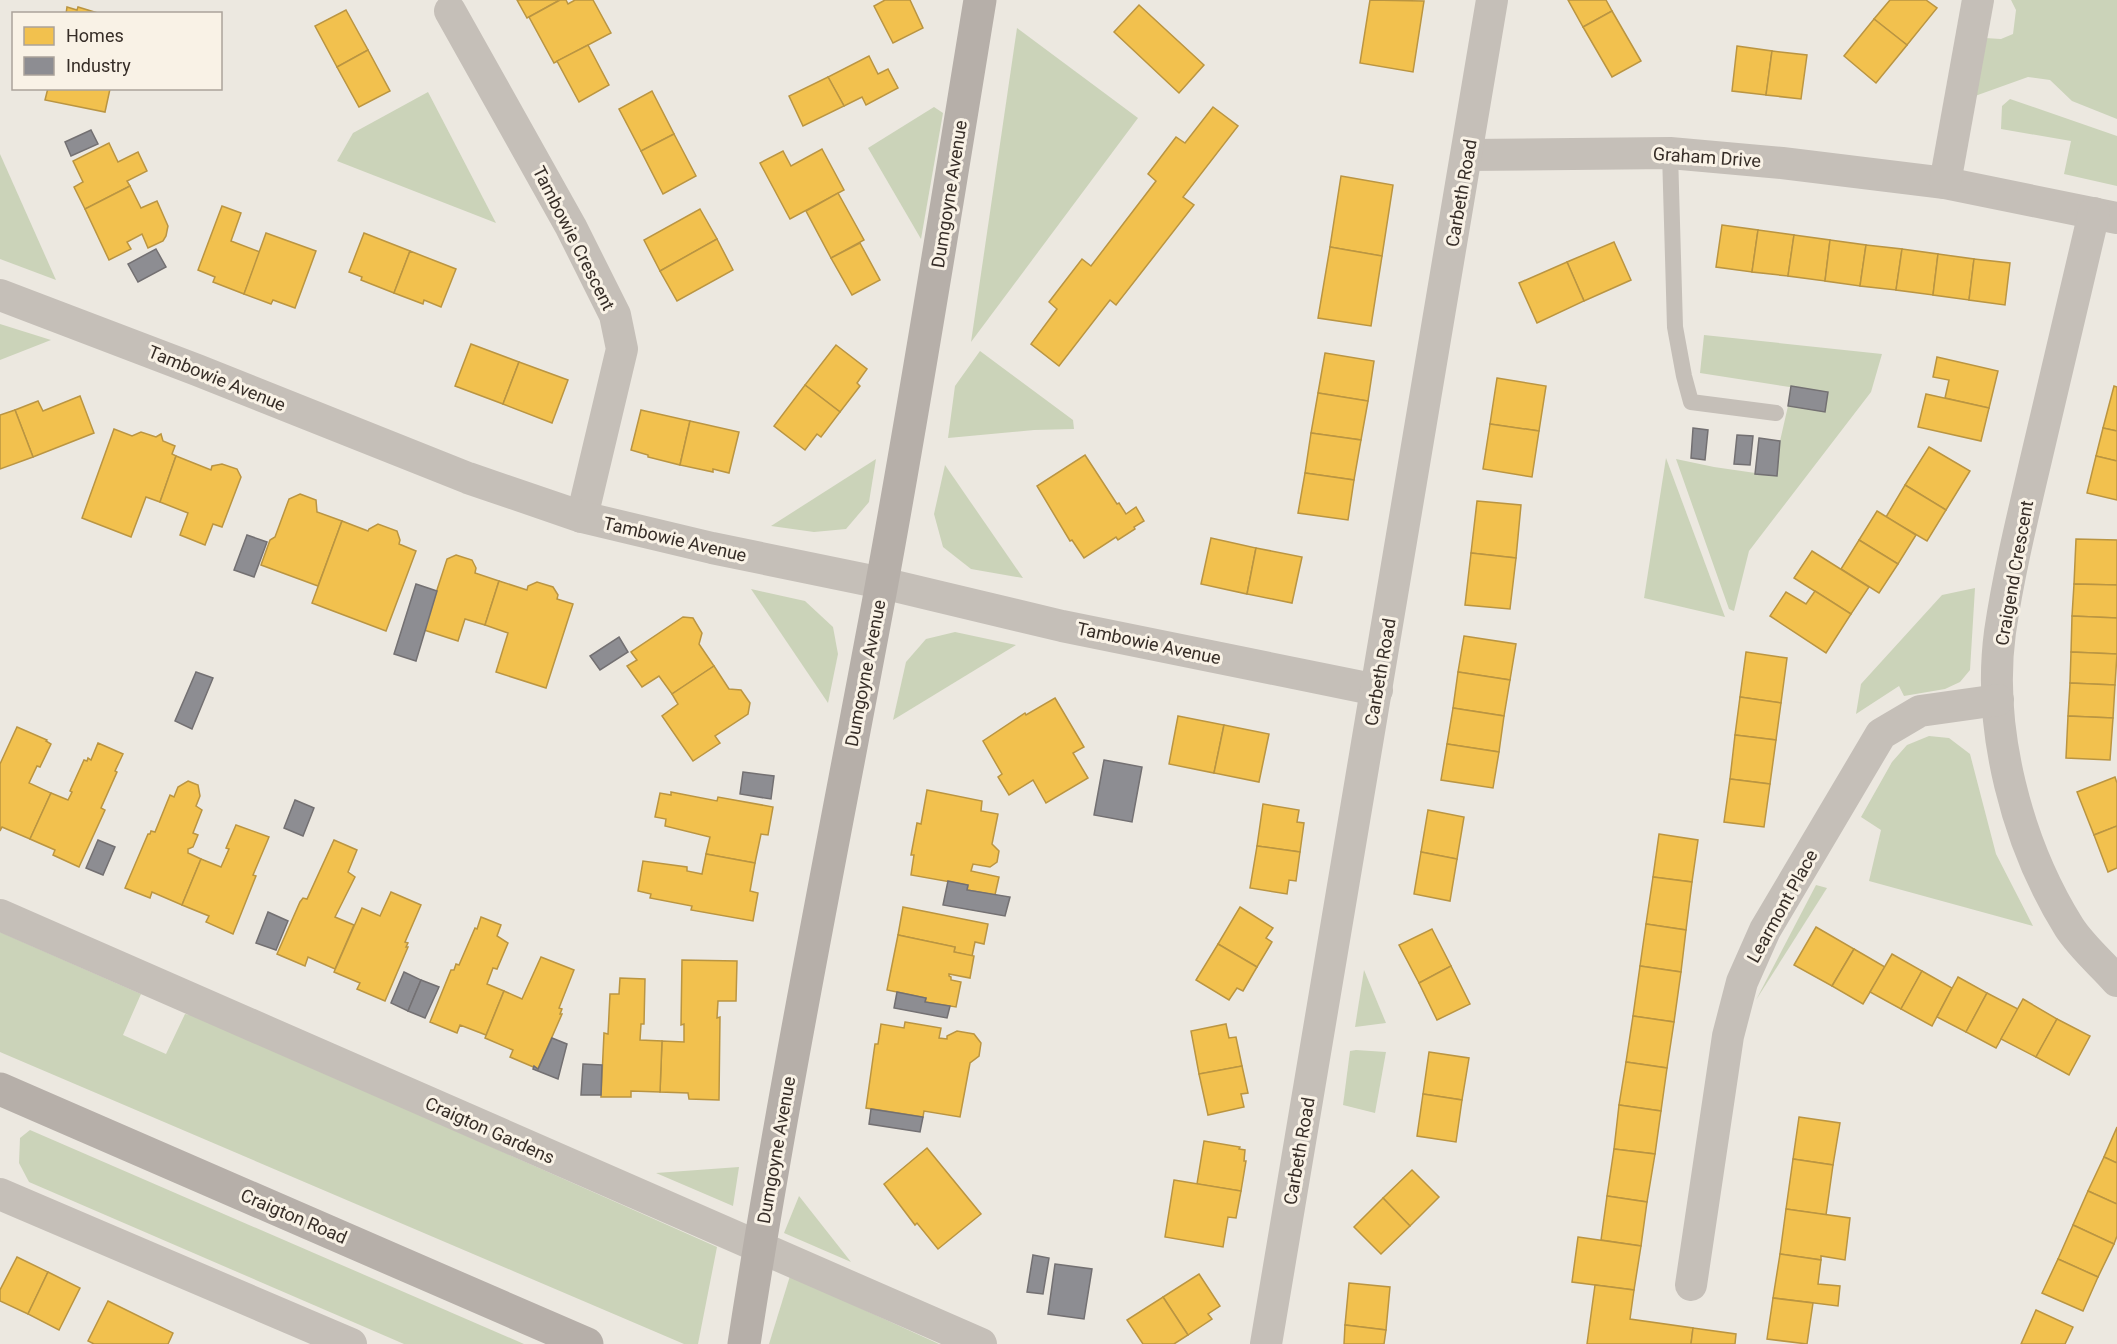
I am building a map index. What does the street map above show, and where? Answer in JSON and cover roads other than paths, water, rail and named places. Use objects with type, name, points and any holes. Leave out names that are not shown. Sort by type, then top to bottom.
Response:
[{"type":"street","name":"Dumgoyne Avenue","points":[[744,1344],[758,1248],[882,584],[980,0]]},
{"type":"street","name":"Carbeth Road","points":[[1266,1344],[1492,0]]},
{"type":"street","points":[[1945,183],[1978,0]]},
{"type":"street","name":"Tambowie Crescent","points":[[450,11],[571,227],[615,315],[622,349],[582,517]]},
{"type":"street","name":"Graham Drive","points":[[1467,155],[1670,153],[1782,162],[1945,183],[2106,215]]},
{"type":"street","name":"Craigend Crescent","points":[[2106,215],[2018,536],[2000,634],[1998,700],[2003,757],[2016,809],[2035,864],[2070,928],[2117,981]]},
{"type":"street","name":"Tambowie Avenue","points":[[0,295],[468,478],[582,517],[718,550],[882,584],[1062,626],[1377,690]]},
{"type":"street","name":"Learmont Place","points":[[1691,1285],[1728,1036],[1742,982],[1765,930],[1881,734],[1920,711],[1998,700]]},
{"type":"street","name":"Craigton Gardens","points":[[0,915],[981,1344]]},
{"type":"street","name":"Craigton Road","points":[[2,1095],[587,1344]]},
{"type":"street","points":[[0,1194],[351,1344]]},
{"type":"lane","points":[[1670,153],[1675,327],[1691,402],[1776,413]]}]
